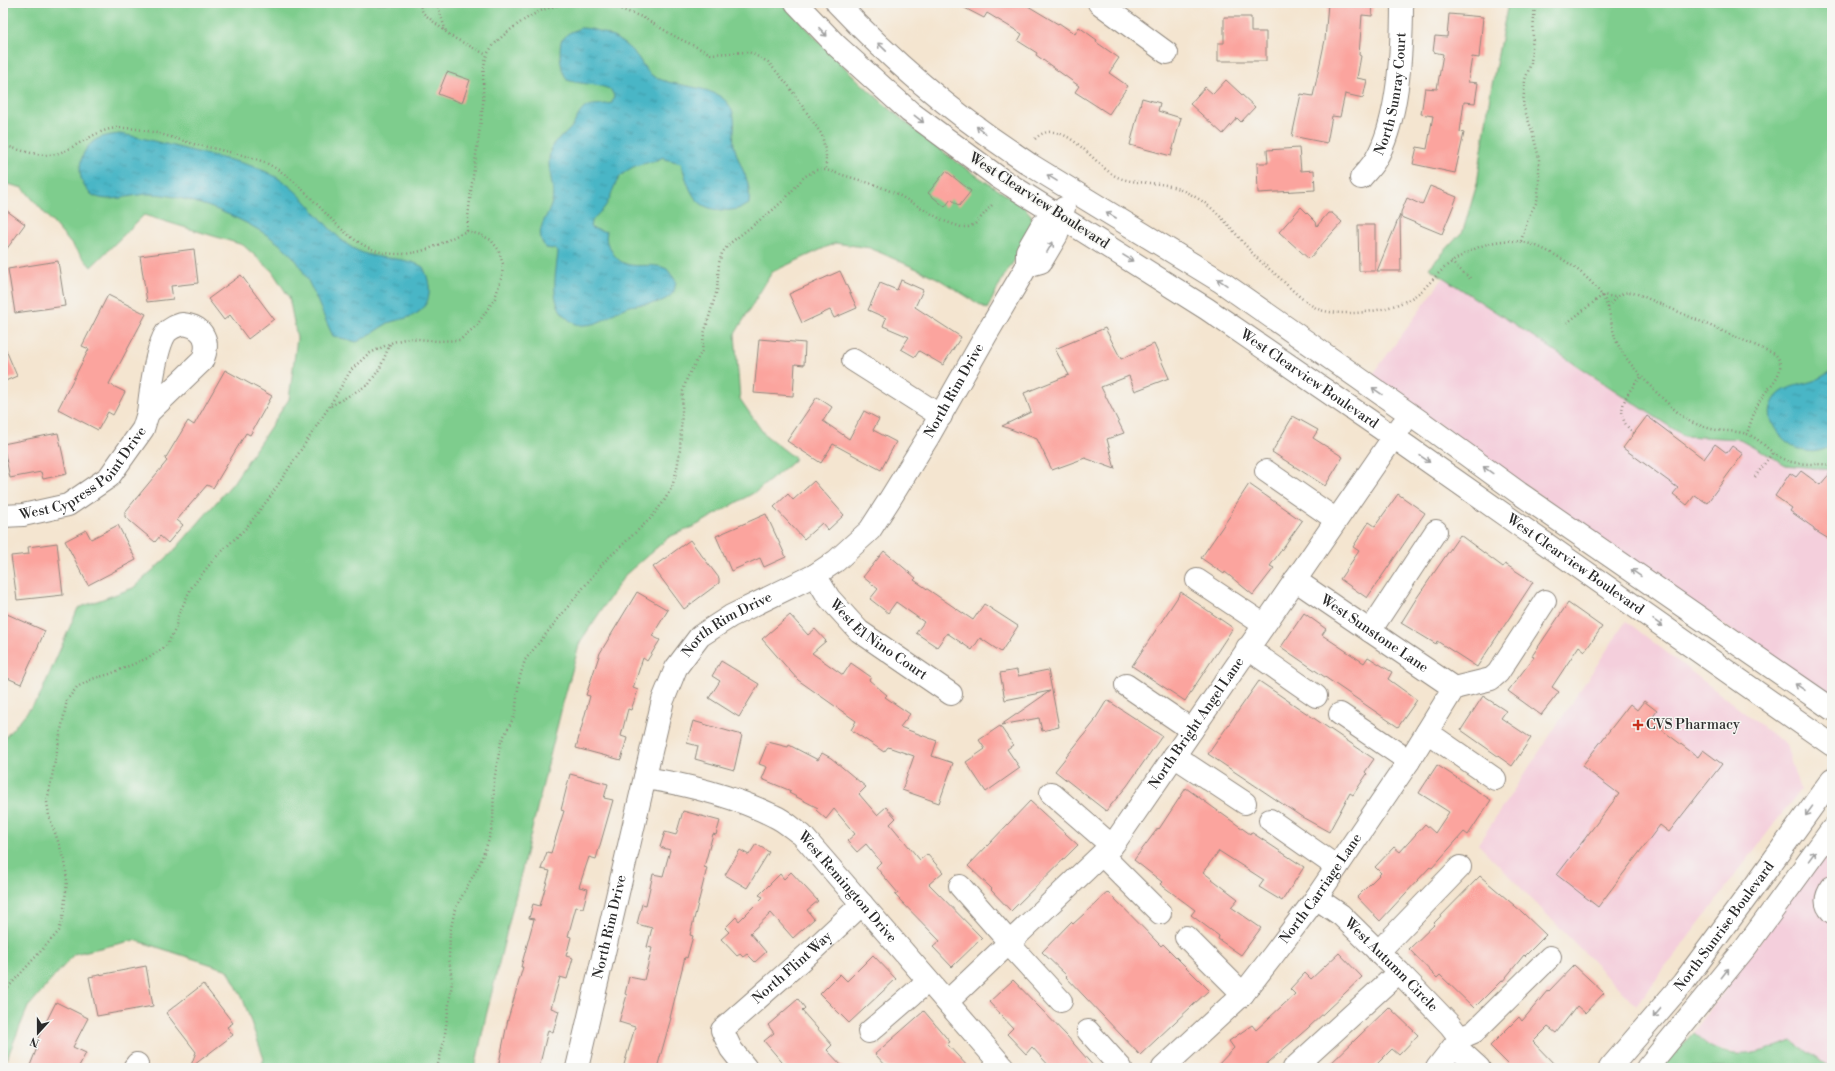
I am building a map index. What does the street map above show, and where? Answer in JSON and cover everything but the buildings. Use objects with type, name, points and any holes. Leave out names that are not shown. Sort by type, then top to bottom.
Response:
[{"type":"street","name":"West Clearview Boulevard","points":[[796,3],[837,46],[910,112],[1006,183],[1207,308],[1394,437],[1832,745]]},
{"type":"street","name":"West Clearview Boulevard","points":[[837,3],[893,58],[926,87],[1021,159],[1074,193],[1220,281],[1409,413],[1519,493],[1832,709]]},
{"type":"street","points":[[1099,3],[1166,53]]},
{"type":"street","name":"North Sunray Court","points":[[1360,178],[1375,161],[1385,141],[1395,96],[1402,43],[1402,3]]},
{"type":"street","name":"North Rim Drive","points":[[577,1068],[663,700],[676,668],[700,636],[731,616],[815,575],[836,561],[870,530],[940,416],[1027,266],[1041,262],[1057,235],[1059,216],[1074,193]]},
{"type":"street","points":[[853,360],[940,416]]},
{"type":"street","name":"West Cypress Point Drive","points":[[3,516],[23,515],[68,505],[109,477],[143,429],[148,412]]},
{"type":"street","name":"North Bright Angel Lane","points":[[947,1002],[1107,850],[1192,730],[1263,624],[1296,580],[1335,520],[1394,437],[1409,413]]},
{"type":"street","points":[[1266,471],[1335,520]]},
{"type":"street","points":[[1370,631],[1436,532]]},
{"type":"street","name":"West El Nino Court","points":[[815,575],[829,598],[860,631],[951,694]]},
{"type":"street","points":[[1197,580],[1263,624]]},
{"type":"street","name":"West Sunstone Lane","points":[[1296,580],[1454,688]]},
{"type":"street","points":[[1454,688],[1491,679],[1498,673],[1545,601]]},
{"type":"street","points":[[1247,648],[1316,696]]},
{"type":"street","points":[[1126,685],[1192,730]]},
{"type":"street","name":"North Carriage Lane","points":[[1163,1068],[1243,994],[1316,898],[1409,761],[1454,688]]},
{"type":"street","points":[[1340,714],[1409,761]]},
{"type":"street","points":[[1427,732],[1495,779]]},
{"type":"street","points":[[1174,756],[1245,803]]},
{"type":"street","name":"West Remington Drive","points":[[645,778],[699,788],[729,797],[775,816],[802,835],[1004,1068]]},
{"type":"street","name":"North Sunrise Boulevard","points":[[1610,1068],[1683,983],[1832,779]]},
{"type":"street","points":[[1051,793],[1107,850],[1160,913]]},
{"type":"street","points":[[1270,820],[1337,866]]},
{"type":"street","name":"North Sunrise Boulevard","points":[[1647,1068],[1746,947],[1832,829]]},
{"type":"street","points":[[1378,952],[1460,867]]},
{"type":"street","points":[[960,886],[1003,935],[1008,944],[1062,1001]]},
{"type":"street","points":[[1832,888],[1826,900],[1827,907],[1832,912]]},
{"type":"street","name":"West Autumn Circle","points":[[1316,898],[1341,915],[1450,1025],[1457,1042],[1479,1068]]},
{"type":"street","name":"North Flint Way","points":[[746,1068],[730,1049],[722,1030],[816,948],[862,904]]},
{"type":"street","points":[[1186,937],[1243,994]]},
{"type":"street","points":[[1437,1068],[1457,1042],[1474,1032],[1550,957]]},
{"type":"street","points":[[1294,1068],[1399,972]]},
{"type":"street","points":[[869,1032],[928,981]]},
{"type":"street","points":[[1683,983],[1701,1003]]},
{"type":"street","points":[[1088,1031],[1121,1068]]},
{"type":"path","points":[[419,3],[423,13],[446,32],[454,38],[487,55]]},
{"type":"path","points":[[437,3],[446,32]]},
{"type":"path","points":[[467,231],[469,197],[479,134],[483,100],[484,71],[487,55],[495,43],[522,22],[542,10],[566,3]]},
{"type":"path","points":[[598,3],[604,3],[642,17],[676,37],[711,54],[750,52],[768,62],[788,85],[822,135],[826,154],[826,170]]},
{"type":"path","points":[[1521,241],[1536,200],[1539,185],[1539,158],[1532,131],[1522,105],[1525,80],[1531,64],[1535,3]]},
{"type":"path","points":[[3,145],[48,155],[67,149],[100,131],[124,128],[152,131],[197,145],[247,157],[271,166],[310,195],[346,234],[372,249],[392,254],[421,250],[433,247],[467,231],[482,235],[491,240],[498,248],[503,264],[502,276],[495,298],[481,320],[460,340],[437,341],[409,338],[390,343],[368,354],[351,370],[329,407],[270,497],[246,528],[214,559],[191,588],[178,616],[175,630],[166,646],[150,658],[110,674],[92,679],[76,687],[67,700],[47,802],[49,816],[65,861],[67,881],[64,916],[59,931],[3,993]]},
{"type":"path","points":[[1035,139],[1044,133],[1054,132],[1062,134],[1083,148],[1112,174],[1124,179],[1178,189],[1193,196],[1206,204],[1233,229],[1255,256],[1295,292],[1317,308],[1332,313],[1359,313],[1395,305],[1415,295],[1450,262],[1484,244],[1503,241],[1521,241],[1540,247],[1568,263],[1603,295],[1621,350],[1642,376],[1678,412],[1691,422],[1719,430],[1747,434],[1782,459],[1788,461],[1832,465]]},
{"type":"path","points":[[437,1068],[444,1041],[452,982],[449,958],[450,932],[453,917],[455,910],[480,863],[488,842],[493,823],[494,781],[501,742],[515,715],[519,680],[525,660],[604,562],[651,518],[664,501],[672,487],[677,470],[681,437],[683,391],[687,378],[702,351],[704,334],[717,290],[718,263],[722,253],[738,236],[786,198],[804,177],[816,170],[826,170],[876,185],[897,194],[944,221],[961,227],[968,227],[975,224],[993,204]]},
{"type":"path","points":[[1450,262],[1471,279]]},
{"type":"path","points":[[1608,308],[1615,297],[1623,293],[1633,292],[1775,354],[1780,365],[1778,376],[1759,401],[1747,434]]},
{"type":"path","points":[[1567,324],[1603,295],[1615,297]]},
{"type":"path","points":[[329,407],[369,384],[380,368],[390,343]]},
{"type":"path","points":[[1634,433],[1623,421],[1622,408],[1630,389],[1642,376]]},
{"type":"path","points":[[1755,477],[1773,452]]},
{"type":"shaded area","points":[[1444,277],[1684,436],[1740,439],[1786,465],[1832,470],[1832,701],[1371,377]]},
{"type":"shaded area","points":[[1626,621],[1786,745],[1800,790],[1636,1006],[1478,844]]},
{"type":"shaded area","points":[[1832,843],[1832,1068],[1791,1041],[1762,1052],[1744,1055],[1712,1048],[1693,1033]]},
{"type":"green space","points":[[3,3],[785,3],[841,64],[881,101],[923,137],[974,174],[1023,206],[1031,215],[1033,226],[1022,249],[1004,276],[987,309],[937,278],[870,248],[835,243],[772,272],[735,334],[740,399],[764,434],[796,459],[757,491],[697,525],[669,537],[625,575],[580,642],[563,703],[486,1016],[475,1068],[260,1068],[264,1059],[243,999],[228,970],[135,940],[74,954],[28,1007],[3,1068],[3,740],[39,698],[78,608],[133,588],[172,553],[233,483],[289,399],[297,338],[289,297],[272,271],[243,245],[144,215],[91,267],[23,188],[3,183]]},
{"type":"green space","points":[[1508,3],[1832,3],[1832,470],[1786,465],[1740,439],[1684,436],[1429,268],[1463,231],[1477,184],[1490,95]]},
{"type":"green space","points":[[1693,1033],[1710,1047],[1733,1054],[1762,1051],[1791,1041],[1832,1068],[1661,1068]]},
{"type":"water","points":[[580,28],[603,32],[617,39],[636,55],[653,76],[674,83],[709,91],[720,96],[728,103],[734,118],[734,144],[737,157],[749,188],[750,196],[749,204],[732,210],[712,209],[704,206],[693,195],[681,163],[665,159],[663,157],[655,161],[632,167],[622,174],[618,179],[607,204],[594,218],[590,226],[591,228],[607,232],[606,240],[608,246],[623,263],[636,266],[659,266],[667,269],[676,281],[675,289],[671,295],[661,301],[627,307],[602,321],[583,325],[576,324],[570,320],[562,312],[558,305],[555,279],[558,252],[554,249],[546,248],[540,236],[542,225],[550,208],[553,197],[549,162],[553,144],[567,132],[585,108],[591,105],[612,103],[614,96],[611,90],[606,88],[567,80],[561,61],[561,41],[569,33]]},
{"type":"water","points":[[120,134],[255,167],[277,178],[296,192],[332,231],[357,251],[406,261],[423,267],[429,289],[427,303],[417,313],[388,323],[357,342],[333,336],[313,290],[298,263],[271,237],[230,215],[187,200],[150,194],[104,199],[91,194],[82,182],[80,175],[81,160],[84,153],[88,146],[97,139]]},
{"type":"water","points":[[1832,371],[1832,446],[1823,450],[1812,452],[1797,448],[1781,437],[1776,430],[1770,413],[1772,404],[1781,392],[1816,380]]},
{"type":"place","name":"CVS Pharmacy","points":[[1638,725]]}]
